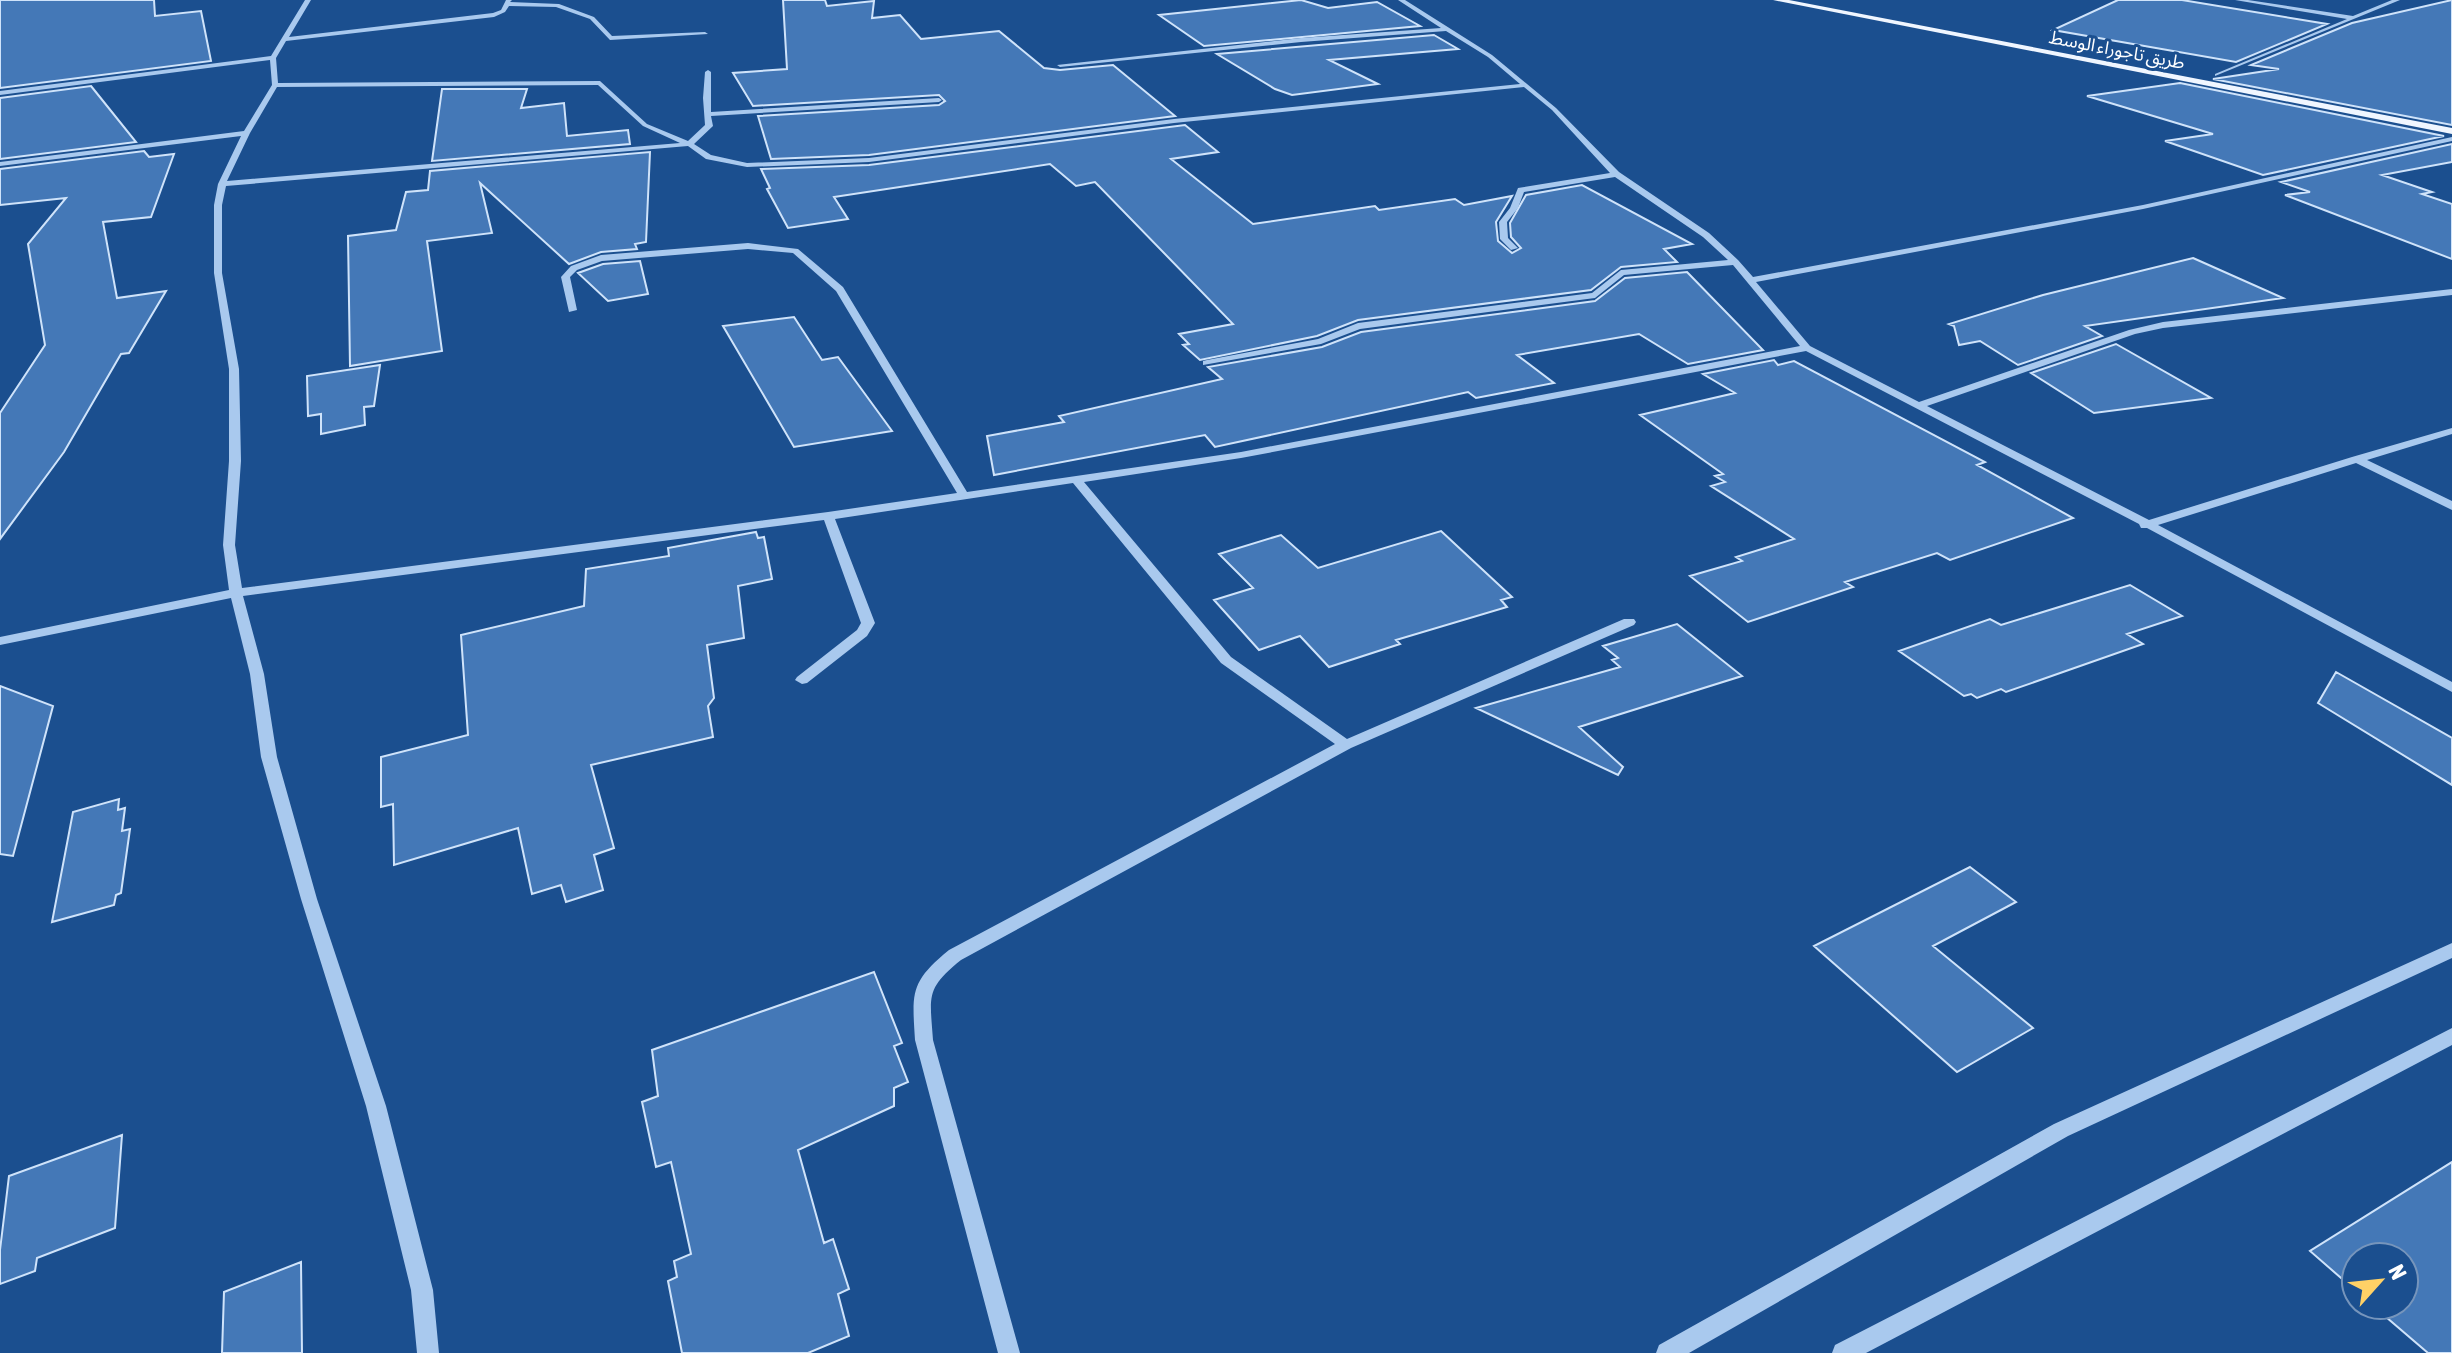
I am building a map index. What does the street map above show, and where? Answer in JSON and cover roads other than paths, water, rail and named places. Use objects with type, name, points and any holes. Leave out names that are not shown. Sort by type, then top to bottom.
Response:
[{"type":"main road","name":"طريق تاجوراء الوسط","points":[[1777,0],[2452,131]]},
{"type":"main road","points":[[1820,0],[2452,119]]},
{"type":"street","points":[[308,0],[273,58],[275,85],[246,133],[222,184],[218,205],[218,273],[234,369],[235,461],[229,545],[236,593],[257,674],[269,757],[309,899],[376,1106],[422,1290],[428,1353]]},
{"type":"street","points":[[1401,0],[1526,85],[1616,174],[1706,235],[1752,280],[1807,348],[2319,614],[2452,688]]},
{"type":"street","points":[[2238,0],[2352,18]]},
{"type":"street","points":[[2217,75],[2397,0]]},
{"type":"street","points":[[287,39],[477,17],[503,11],[508,2],[557,5],[592,18],[610,38],[705,34]]},
{"type":"street","points":[[1060,65],[1197,53],[1305,38],[1446,29]]},
{"type":"street","points":[[0,93],[273,58]]},
{"type":"street","points":[[222,184],[689,144],[706,132],[708,72]]},
{"type":"street","points":[[275,85],[600,83],[645,125],[720,161],[747,165],[869,160],[1174,121],[1526,85]]},
{"type":"street","points":[[709,114],[939,100]]},
{"type":"street","points":[[0,164],[246,133]]},
{"type":"street","points":[[1752,280],[2143,207],[2452,139]]},
{"type":"street","points":[[1514,248],[1504,239],[1503,222],[1514,208],[1521,190],[1616,174]]},
{"type":"street","points":[[572,310],[565,277],[574,268],[601,258],[748,246],[795,251],[840,289],[964,496]]},
{"type":"street","points":[[1207,363],[1321,341],[1358,326],[1595,295],[1621,273],[1735,262]]},
{"type":"street","points":[[1916,406],[2132,332],[2163,325],[2452,292]]},
{"type":"street","points":[[0,641],[236,593],[828,516],[1241,455],[1807,348]]},
{"type":"street","points":[[2145,525],[2449,431]]},
{"type":"street","points":[[2356,459],[2452,506]]},
{"type":"street","points":[[1076,480],[1226,660],[1346,745]]},
{"type":"street","points":[[802,680],[862,633],[868,623],[828,516]]},
{"type":"street","points":[[1009,1353],[924,1040],[921,993],[927,977],[955,955],[1346,745],[1629,622]]},
{"type":"street","points":[[1667,1353],[2061,1130],[2452,950]]},
{"type":"street","points":[[1843,1353],[2452,1036]]}]
